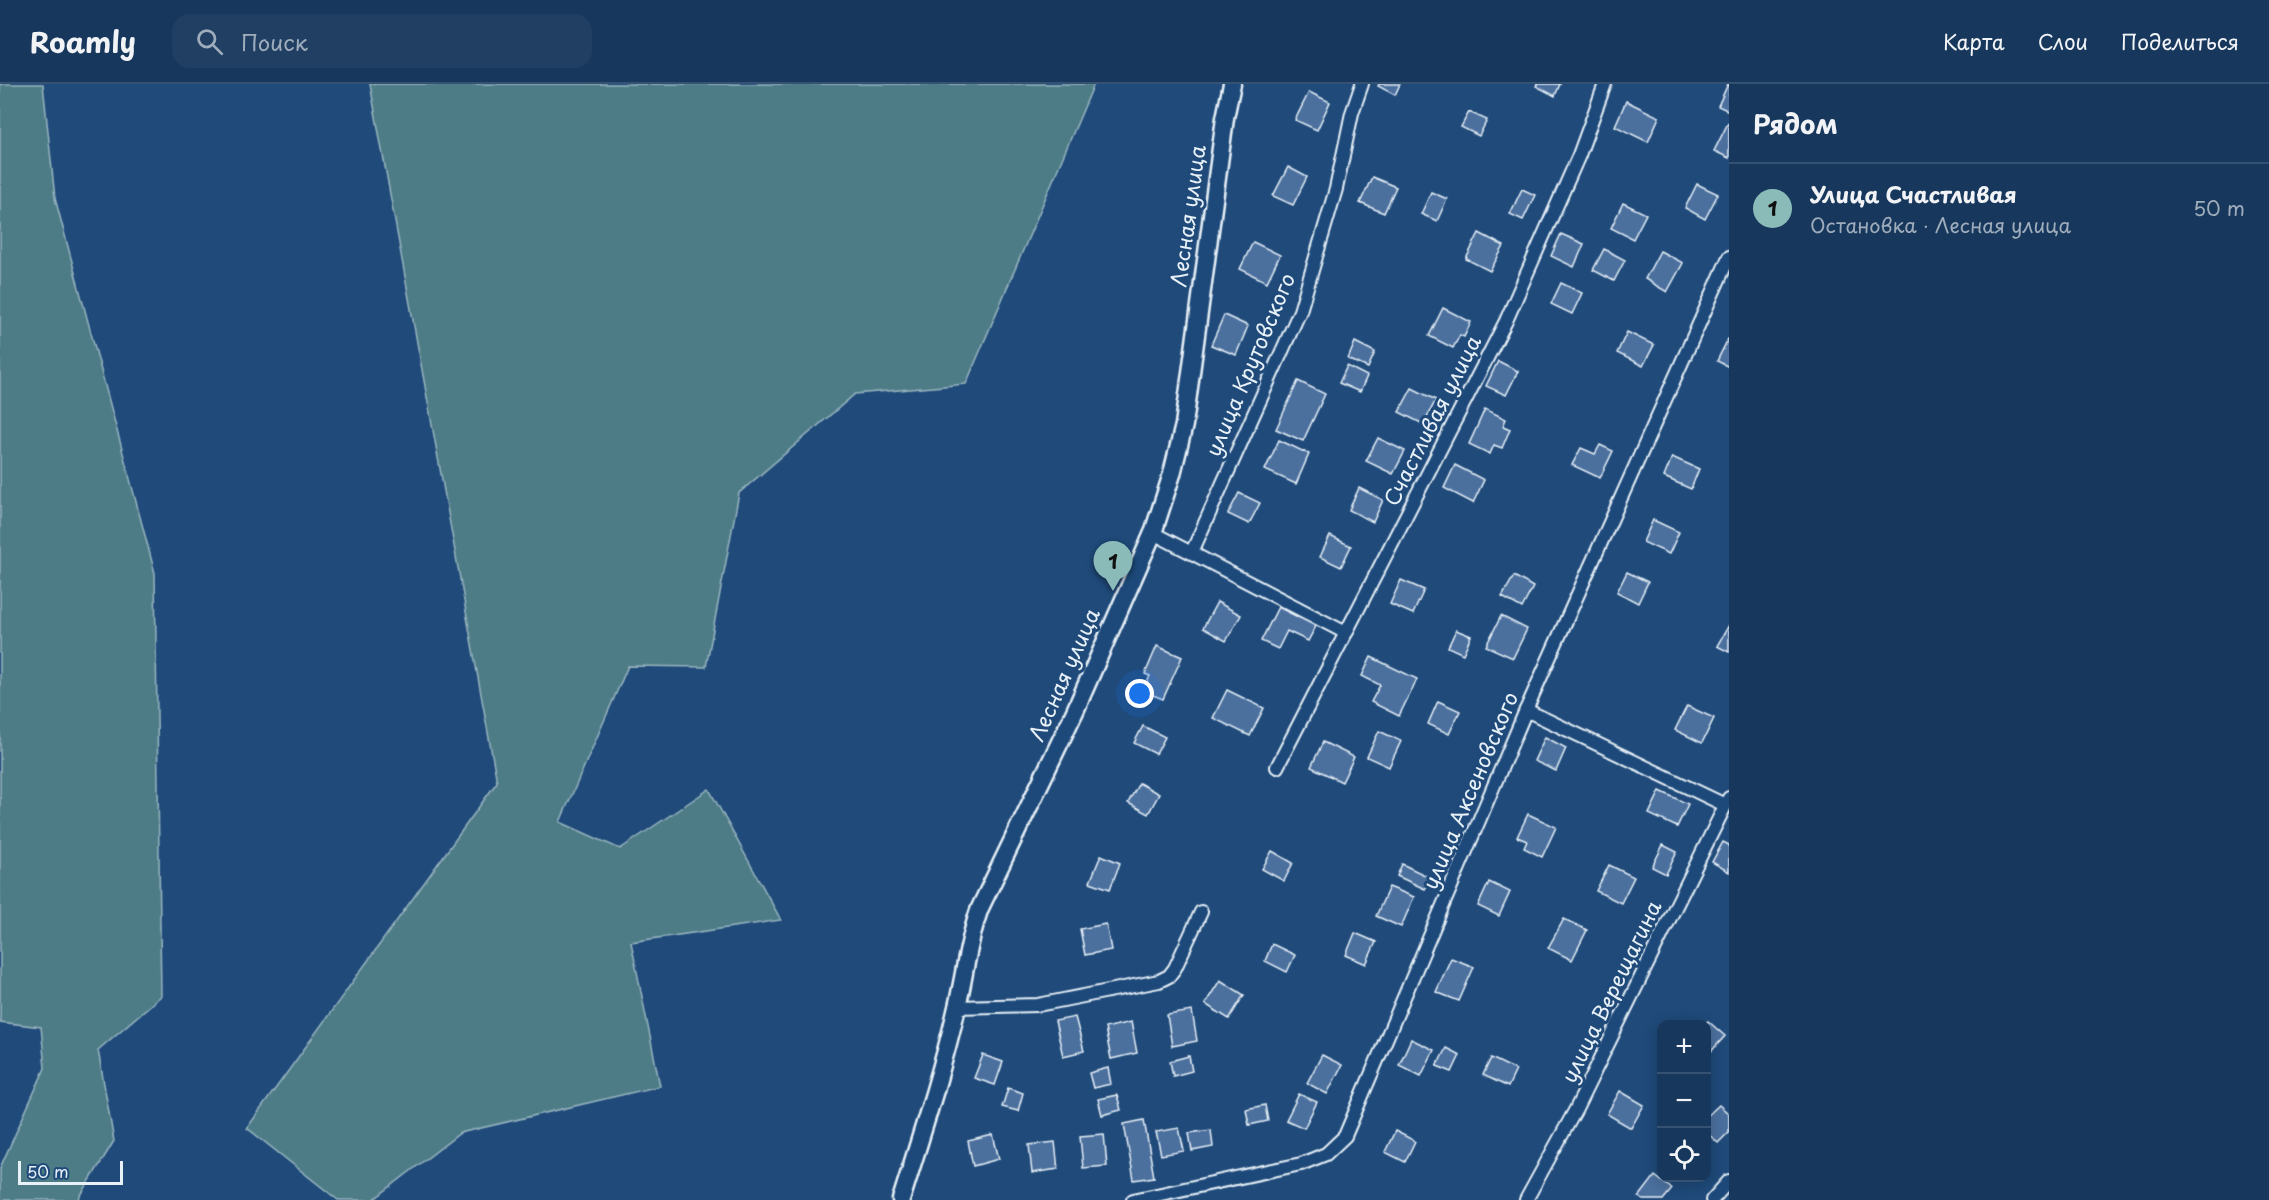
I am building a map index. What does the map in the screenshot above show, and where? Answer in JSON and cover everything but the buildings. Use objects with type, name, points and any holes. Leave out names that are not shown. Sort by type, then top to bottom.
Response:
[{"type":"main road","name":"Лесная улица","points":[[901,1200],[930,1107],[957,1007],[974,925],[980,908],[1075,711],[1153,533],[1172,474],[1184,425],[1225,118],[1232,84]]},
{"type":"street","name":"улица Крутовского","points":[[1192,552],[1300,311],[1336,189],[1352,113],[1362,84]]},
{"type":"street","name":"Счастливая улица","points":[[1277,767],[1506,321],[1579,155],[1605,84]]},
{"type":"street","name":"улица Аксеновского","points":[[1133,1200],[1301,1164],[1326,1154],[1345,1136],[1526,710],[1729,257]]},
{"type":"street","points":[[1153,533],[1346,633]]},
{"type":"street","points":[[1526,710],[1727,802]]},
{"type":"street","name":"улица Верещагина","points":[[1526,1200],[1576,1109],[1727,802]]},
{"type":"street","points":[[957,1007],[1038,1005],[1159,981],[1169,976],[1175,968],[1201,912]]},
{"type":"street","points":[[1712,1200],[1729,1181]]},
{"type":"green space","points":[[0,84],[43,84],[55,198],[155,573],[161,996],[98,1050],[114,1141],[78,1200],[0,1200],[0,1168],[45,1068],[41,1027],[0,1022]]},
{"type":"green space","points":[[370,84],[1094,84],[966,384],[855,394],[739,493],[706,667],[628,666],[560,822],[620,849],[709,789],[781,920],[631,942],[660,1086],[460,1133],[373,1200],[338,1200],[247,1128],[497,782]]},
{"type":"place","name":"Улица Счастливая","points":[[1113,591]]}]
